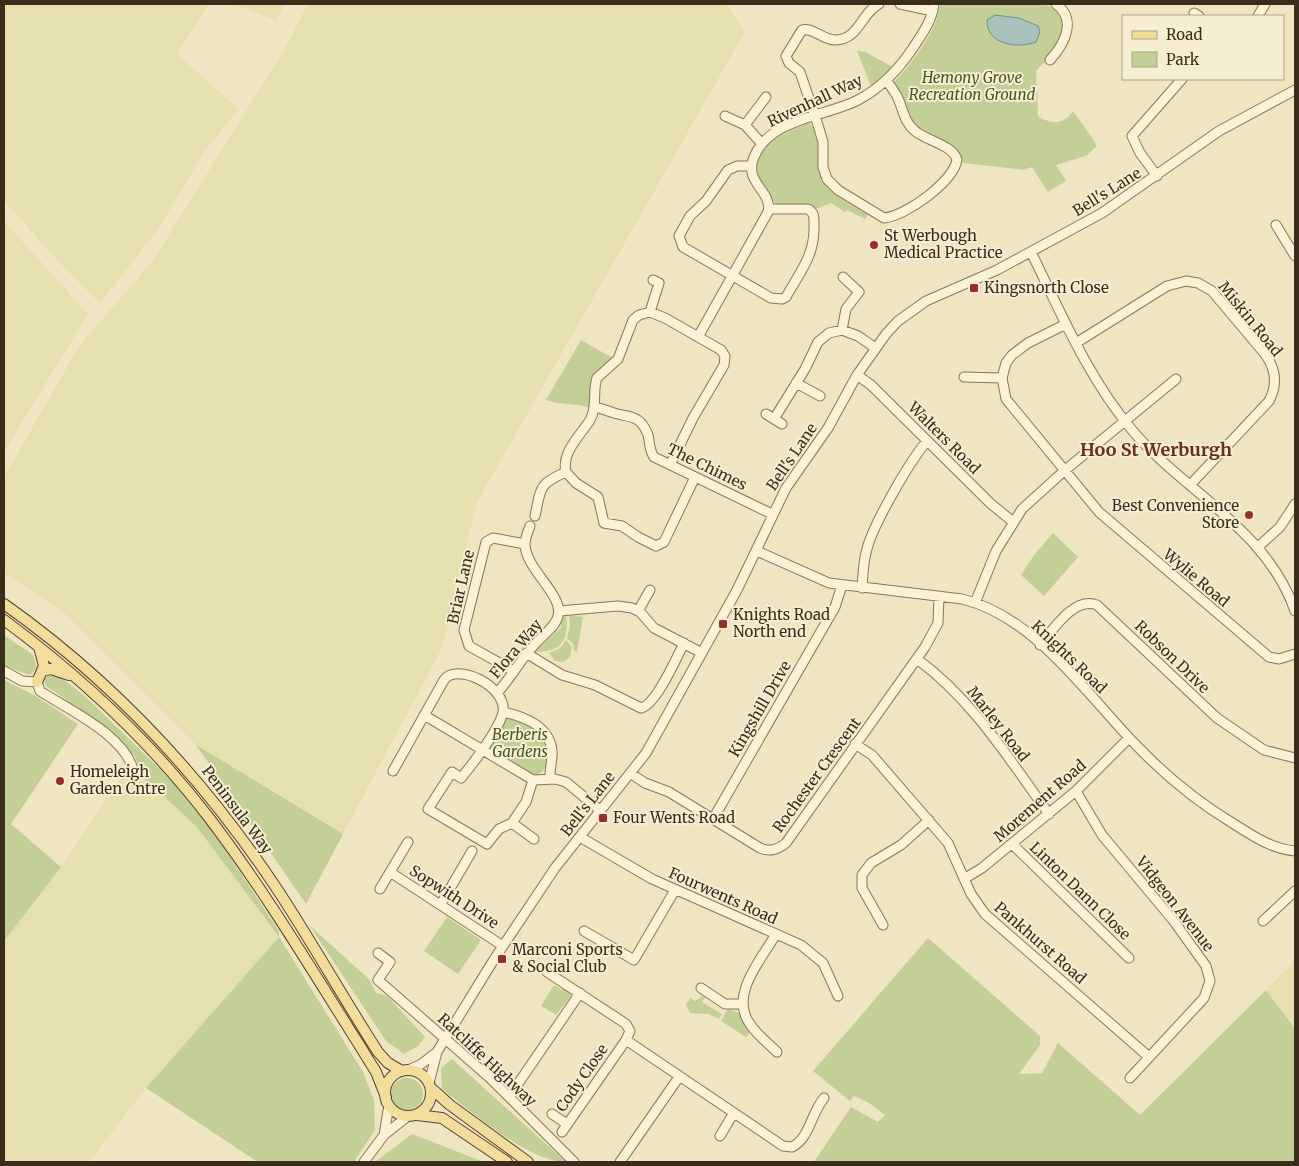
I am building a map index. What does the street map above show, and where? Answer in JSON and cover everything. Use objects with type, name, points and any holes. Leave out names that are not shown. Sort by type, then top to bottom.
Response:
[{"type":"main road","name":"Peninsula Way","points":[[4,604],[80,663],[148,728],[188,771],[218,808],[278,891],[378,1052],[388,1063],[405,1071]]},
{"type":"main road","name":"Peninsula Way","points":[[4,620],[77,678],[136,735],[177,780],[244,865],[372,1064],[388,1101]]},
{"type":"main road","points":[[36,682],[44,666],[39,646]]},
{"type":"main road","points":[[42,672],[51,669],[77,678]]},
{"type":"main road","points":[[507,1162],[442,1118],[399,1114],[388,1101],[387,1086],[390,1080],[405,1071],[421,1074],[430,1086],[450,1105],[528,1162]]},
{"type":"main road","points":[[412,1115],[427,1107],[430,1086]]},
{"type":"street","points":[[879,4],[872,8],[857,30],[850,36],[832,40],[806,29],[800,32],[787,51],[788,60],[800,72],[815,116],[823,142],[823,166],[827,178],[834,186],[882,217],[890,217],[916,204],[945,182],[956,164],[956,157],[952,152],[921,136],[912,128],[903,114],[896,94],[886,80]]},
{"type":"street","points":[[900,4],[934,7]]},
{"type":"street","points":[[1050,60],[1063,42],[1067,27],[1065,14],[1056,4]]},
{"type":"street","points":[[1259,15],[1265,4]]},
{"type":"street","name":"Rivenhall Way","points":[[751,166],[762,144],[777,131],[857,100],[886,80],[900,67],[928,23],[934,7]]},
{"type":"street","points":[[1157,176],[1140,153],[1132,136],[1179,80]]},
{"type":"street","name":"Bell's Lane","points":[[405,1071],[419,1066],[437,1052],[544,884],[646,753],[757,551],[772,514],[786,488],[828,428],[874,348],[898,321],[926,301],[997,270],[1116,205],[1219,131],[1295,90]]},
{"type":"street","points":[[745,125],[766,97]]},
{"type":"street","points":[[725,116],[745,125],[762,144]]},
{"type":"street","points":[[698,337],[733,275],[769,209],[767,199],[753,179],[751,166],[737,166],[728,170],[706,202],[694,211],[680,236],[683,247],[733,275],[779,300],[786,297],[812,252],[814,218],[810,210],[769,209]]},
{"type":"street","points":[[1276,225],[1295,256]]},
{"type":"street","points":[[1031,252],[1066,324],[1106,396],[1155,455],[1191,484],[1258,547],[1280,577],[1295,611]]},
{"type":"street","points":[[842,330],[846,309],[858,292],[844,277]]},
{"type":"street","points":[[650,312],[659,283],[653,280]]},
{"type":"street","name":"Miskin Road","points":[[1076,343],[1174,284],[1186,281],[1198,283],[1216,294],[1269,360],[1274,371],[1275,384],[1272,396],[1266,405],[1191,484]]},
{"type":"street","points":[[670,465],[693,418],[725,363],[725,356],[721,350],[657,314],[650,312],[639,315],[633,320],[618,359],[597,378],[595,407],[567,456],[566,472],[576,482],[598,497],[604,522],[622,526],[638,537],[658,546],[664,542],[695,477]]},
{"type":"street","points":[[964,377],[1002,378],[1006,363],[1015,351],[1066,324]]},
{"type":"street","points":[[774,419],[818,342],[829,333],[842,330],[858,336],[874,348]]},
{"type":"street","name":"Walters Road","points":[[857,375],[872,386],[990,503],[1012,521]]},
{"type":"street","name":"Wylie Road","points":[[1002,378],[1004,394],[1009,404],[1108,521],[1264,654],[1278,659],[1295,654]]},
{"type":"street","points":[[975,602],[996,551],[1012,521],[1030,501],[1064,470],[1176,379]]},
{"type":"street","points":[[796,383],[820,396]]},
{"type":"street","name":"The Chimes","points":[[595,407],[635,418],[647,432],[652,455],[772,514]]},
{"type":"street","points":[[862,588],[866,553],[871,536],[911,460],[928,441]]},
{"type":"street","points":[[535,516],[541,488],[549,480],[566,472]]},
{"type":"street","points":[[1258,547],[1280,527],[1295,504]]},
{"type":"street","points":[[525,544],[530,526]]},
{"type":"street","name":"Briar Lane","points":[[514,671],[469,646],[464,630],[486,542],[493,538],[525,544]]},
{"type":"street","name":"Flora Way","points":[[498,692],[526,653],[555,623],[559,611],[556,601],[530,562],[525,544]]},
{"type":"street","name":"Knights Road","points":[[757,551],[818,579],[862,588],[940,596],[975,602],[1004,618],[1040,644],[1078,680],[1129,738],[1169,776],[1211,809],[1260,840],[1282,849],[1295,851]]},
{"type":"street","name":"Kingshill Drive","points":[[713,819],[835,607],[842,585]]},
{"type":"street","points":[[638,611],[650,590]]},
{"type":"street","name":"Rochester Crescent","points":[[630,773],[645,783],[669,792],[760,848],[770,851],[779,848],[786,843],[936,630],[940,615],[940,596]]},
{"type":"street","name":"Robson Drive","points":[[1040,644],[1076,606],[1090,603],[1097,605],[1217,718],[1264,750],[1295,758]]},
{"type":"street","points":[[559,611],[618,606],[638,611],[654,628],[702,653]]},
{"type":"street","points":[[526,653],[562,675],[596,685],[641,708],[647,706],[654,698],[684,643]]},
{"type":"street","name":"Marley Road","points":[[917,659],[942,679],[968,705],[1049,814]]},
{"type":"street","points":[[4,671],[22,681],[36,682],[40,691],[92,723],[110,738],[128,758],[134,773]]},
{"type":"street","points":[[393,771],[446,677],[451,673],[469,676],[498,692],[502,700],[502,712],[483,748],[462,778],[452,772],[428,809],[487,844],[499,829],[512,823],[527,802],[533,780]]},
{"type":"street","points":[[502,712],[519,715],[543,731],[552,752],[550,779]]},
{"type":"street","points":[[424,715],[483,748],[533,780],[550,779],[566,782],[600,811]]},
{"type":"street","name":"Morement Road","points":[[964,879],[973,875],[1076,791],[1129,738]]},
{"type":"street","name":"Pankhurst Road","points":[[855,744],[872,755],[952,849],[964,879],[979,907],[995,924],[1150,1057]]},
{"type":"street","name":"Vidgeon Avenue","points":[[1076,791],[1102,835],[1173,920],[1208,972],[1210,986],[1204,998],[1130,1078]]},
{"type":"street","points":[[883,925],[862,888],[862,875],[871,863],[901,845],[929,820]]},
{"type":"street","points":[[512,823],[534,839]]},
{"type":"street","name":"Fourwents Road","points":[[580,837],[632,869],[675,890],[801,945],[817,957],[828,972],[838,996]]},
{"type":"street","name":"Sopwith Drive","points":[[380,889],[408,842]]},
{"type":"street","name":"Linton Dann Close","points":[[1012,844],[1129,958]]},
{"type":"street","points":[[441,904],[472,851]]},
{"type":"street","name":"Sopwith Drive","points":[[390,872],[504,946]]},
{"type":"street","points":[[584,931],[634,960],[675,890]]},
{"type":"street","points":[[1263,921],[1295,891]]},
{"type":"street","points":[[776,934],[744,991],[742,1004],[751,1026],[777,1052]]},
{"type":"street","name":"Ratcliffe Highway","points":[[378,954],[390,962],[378,980],[509,1096],[574,1162]]},
{"type":"street","points":[[547,972],[629,1028],[630,1035],[626,1040],[733,1114],[786,1147],[792,1147],[804,1135],[815,1110],[824,1098]]},
{"type":"street","points":[[701,988],[725,1004],[742,1004]]},
{"type":"street","points":[[509,1096],[580,993]]},
{"type":"street","name":"Cody Close","points":[[552,1114],[564,1128],[626,1040]]},
{"type":"street","name":"Bell's Lane","points":[[430,1086],[437,1052]]},
{"type":"street","points":[[620,1162],[679,1077]]},
{"type":"street","points":[[384,1135],[388,1101]]},
{"type":"street","points":[[720,1136],[733,1114]]},
{"type":"street","points":[[364,1162],[384,1135],[412,1115]]},
{"type":"shaded area","points":[[4,4],[209,4],[177,54],[239,109],[205,151],[157,231],[100,303],[59,262],[4,201]]},
{"type":"shaded area","points":[[232,4],[285,4],[276,20]]},
{"type":"shaded area","points":[[308,4],[726,4],[745,32],[477,502],[442,648],[343,834],[196,745],[61,610],[4,573],[4,477],[79,346],[152,262],[284,50]]},
{"type":"shaded area","points":[[4,221],[88,314],[4,452]]},
{"type":"shaded area","points":[[130,764],[196,826],[279,937],[146,1088],[89,1162],[4,1162],[4,941],[61,867]]},
{"type":"shaded area","points":[[1295,960],[1295,1025],[1266,990]]},
{"type":"green space","name":"Hemony Grove Recreation Ground","points":[[940,4],[1044,4],[1058,11],[1062,25],[1060,38],[1045,62],[1036,72],[1038,116],[1048,121],[1057,122],[1066,119],[1073,111],[1095,142],[1096,147],[1086,156],[1056,165],[1066,181],[1048,192],[1032,167],[1024,170],[963,163],[959,152],[925,134],[913,122],[894,82],[909,66],[923,46],[934,24]]},
{"type":"green space","points":[[857,51],[865,52],[893,67],[871,86]]},
{"type":"green space","points":[[809,123],[814,128],[816,134],[819,167],[824,182],[838,197],[868,215],[865,219],[847,210],[845,212],[831,203],[816,209],[805,204],[776,204],[760,181],[756,165],[770,143]]},
{"type":"green space","points":[[581,340],[616,360],[602,367],[594,377],[592,384],[592,406],[590,408],[546,400]]},
{"type":"green space","points":[[1053,533],[1078,557],[1044,596],[1021,575],[1034,555]]},
{"type":"green space","points":[[566,615],[567,626],[565,636],[560,645],[548,651],[535,653],[537,647],[541,646],[561,628],[561,619]]},
{"type":"green space","points":[[569,615],[583,617],[577,652],[574,651],[573,644],[567,638],[570,626]]},
{"type":"green space","points":[[4,635],[33,655],[37,668],[30,675],[4,666]]},
{"type":"green space","points":[[566,640],[572,647],[570,657],[563,662],[555,661],[549,653],[560,648]]},
{"type":"green space","points":[[49,675],[59,676],[86,697],[173,782],[214,833],[279,931],[279,937],[196,826],[140,774],[135,756],[94,718],[46,686],[44,679]]},
{"type":"green space","points":[[4,680],[34,695],[78,724],[11,824],[61,867],[4,941],[4,776],[6,774],[4,772]]},
{"type":"green space","name":"Berberis Gardens","points":[[510,716],[532,725],[538,730],[546,744],[548,760],[546,767],[533,776],[488,749],[504,717]]},
{"type":"green space","points":[[196,745],[343,834],[306,904]]},
{"type":"green space","points":[[447,917],[481,940],[458,974],[424,951]]},
{"type":"green space","points":[[310,926],[369,979],[376,993],[387,996],[425,1037],[418,1046],[404,1054],[386,1041]]},
{"type":"green space","points":[[279,937],[363,1072],[374,1100],[375,1130],[354,1162],[258,1162],[146,1088]]},
{"type":"green space","points":[[928,938],[1040,1036],[1040,1045],[1019,1074],[1042,1073],[1058,1043],[1140,1115],[1266,990],[1295,1028],[1295,1162],[814,1162],[851,1107],[878,1122],[885,1115],[869,1103],[854,1096],[850,1101],[813,1071]]},
{"type":"green space","points":[[554,985],[565,989],[572,995],[556,1015],[541,1006]]},
{"type":"green space","points":[[703,996],[705,997],[702,1002],[722,1014],[719,1019],[708,1014],[690,1013],[686,1005],[690,998],[695,1001]]},
{"type":"green space","points":[[728,1009],[739,1013],[750,1032],[746,1037],[721,1021]]},
{"type":"green space","points":[[452,1059],[566,1162],[551,1160],[518,1145],[442,1089],[441,1068]]},
{"type":"green space","points":[[407,1078],[418,1083],[423,1094],[418,1105],[407,1110],[396,1105],[391,1094],[396,1083]]},
{"type":"green space","points":[[412,1134],[484,1162],[375,1162]]},
{"type":"water","points":[[995,15],[1019,18],[1038,26],[1040,32],[1036,42],[1013,45],[998,40],[988,28],[987,20]]},
{"type":"place","name":"St Werbough Medical Practice","points":[[874,245]]},
{"type":"place","name":"Kingsnorth Close","points":[[974,288]]},
{"type":"place","name":"Best Convenience Store","points":[[1249,515]]},
{"type":"place","name":"Knights Road North end","points":[[723,624]]},
{"type":"place","name":"Homeleigh Garden Cntre","points":[[60,781]]},
{"type":"place","name":"Four Wents Road","points":[[603,818]]},
{"type":"place","name":"Marconi Sports & Social Club","points":[[502,959]]},
{"type":"district","name":"Hoo St Werburgh","points":[[1156,450]]}]
